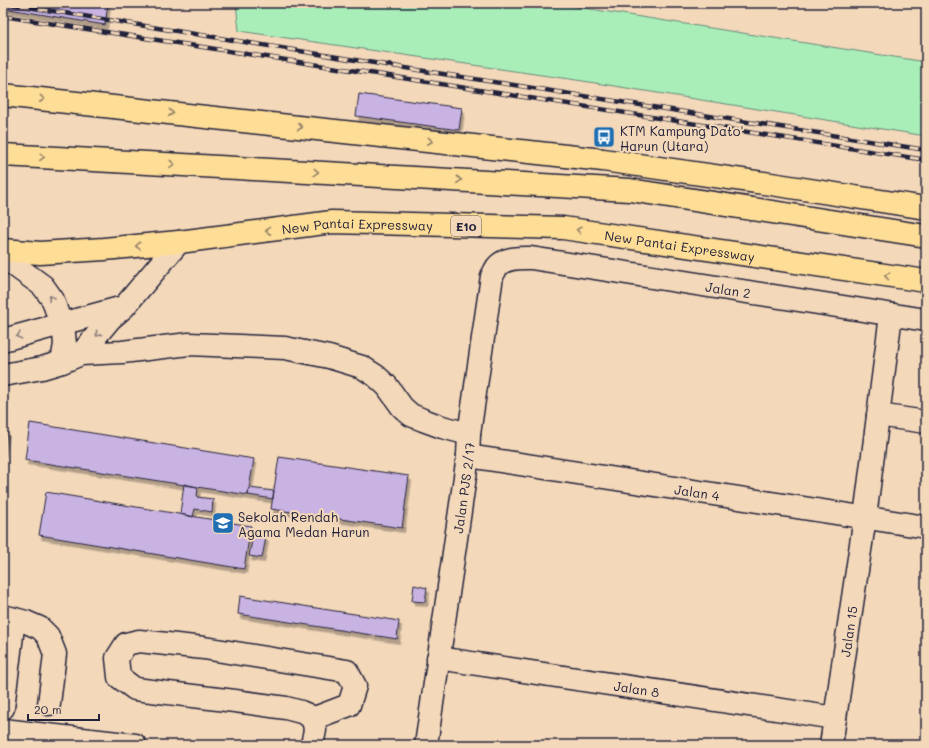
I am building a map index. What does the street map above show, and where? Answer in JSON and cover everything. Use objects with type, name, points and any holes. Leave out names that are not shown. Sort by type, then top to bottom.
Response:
[{"type":"highway","points":[[3,94],[603,160],[926,208]]},
{"type":"highway","points":[[3,154],[630,190],[926,236]]},
{"type":"highway","name":"New Pantai Expressway","points":[[3,250],[40,253],[104,249],[179,242],[332,222],[563,228],[926,281]]},
{"type":"street","points":[[71,358],[124,307],[179,242]]},
{"type":"street","points":[[3,257],[43,286],[53,300],[62,324],[65,344],[71,358]]},
{"type":"street","name":"Jalan PJS 2/17","points":[[426,745],[468,456],[469,434],[492,276],[498,266],[508,260],[516,258],[531,258]]},
{"type":"street","name":"Jalan 2","points":[[531,258],[926,320]]},
{"type":"street","points":[[3,340],[124,307]]},
{"type":"street","name":"Jalan 15","points":[[831,745],[865,517],[891,314]]},
{"type":"street","points":[[3,374],[42,368],[71,358],[189,344],[285,348],[330,356],[362,368],[376,376],[387,386],[402,407],[411,415],[442,427],[469,434]]},
{"type":"street","points":[[878,415],[926,422]]},
{"type":"street","name":"Jalan 4","points":[[468,456],[926,527]]},
{"type":"street","points":[[3,708],[9,617],[40,628],[48,636],[55,654],[49,704]]},
{"type":"street","points":[[312,719],[349,705],[355,686],[347,671],[204,648],[139,641],[126,644],[116,658],[118,677],[136,689],[235,700],[302,712],[312,719],[314,724],[312,745]]},
{"type":"street","name":"Jalan 8","points":[[438,658],[835,718]]},
{"type":"street","points":[[3,730],[135,745]]},
{"type":"green space","points":[[236,3],[552,3],[926,62],[926,136],[583,81],[239,31]]},
{"type":"building","points":[[3,3],[108,3],[105,25],[3,8]]},
{"type":"building","points":[[359,94],[462,108],[459,130],[356,116]]},
{"type":"building","points":[[30,423],[254,459],[248,495],[25,460]]},
{"type":"building","points":[[3,431],[7,432],[3,452]]},
{"type":"building","points":[[279,457],[409,476],[402,528],[271,509]]},
{"type":"building","points":[[184,484],[198,487],[197,497],[213,499],[212,512],[195,509],[193,517],[180,514]]},
{"type":"building","points":[[249,488],[274,491],[273,499],[248,495]]},
{"type":"building","points":[[46,492],[251,526],[244,569],[39,535]]},
{"type":"building","points":[[253,535],[266,537],[262,558],[249,556]]},
{"type":"building","points":[[414,585],[427,588],[425,602],[412,601]]},
{"type":"building","points":[[240,596],[399,621],[397,639],[238,614]]},
{"type":"railway","points":[[3,3],[926,150]]},
{"type":"railway","points":[[3,16],[926,160]]},
{"type":"place","name":"KTM Kampung Dato' Harun (Utara)","points":[[604,137]]},
{"type":"place","name":"Sekolah Rendah Agama Medan Harun","points":[[223,523]]}]
